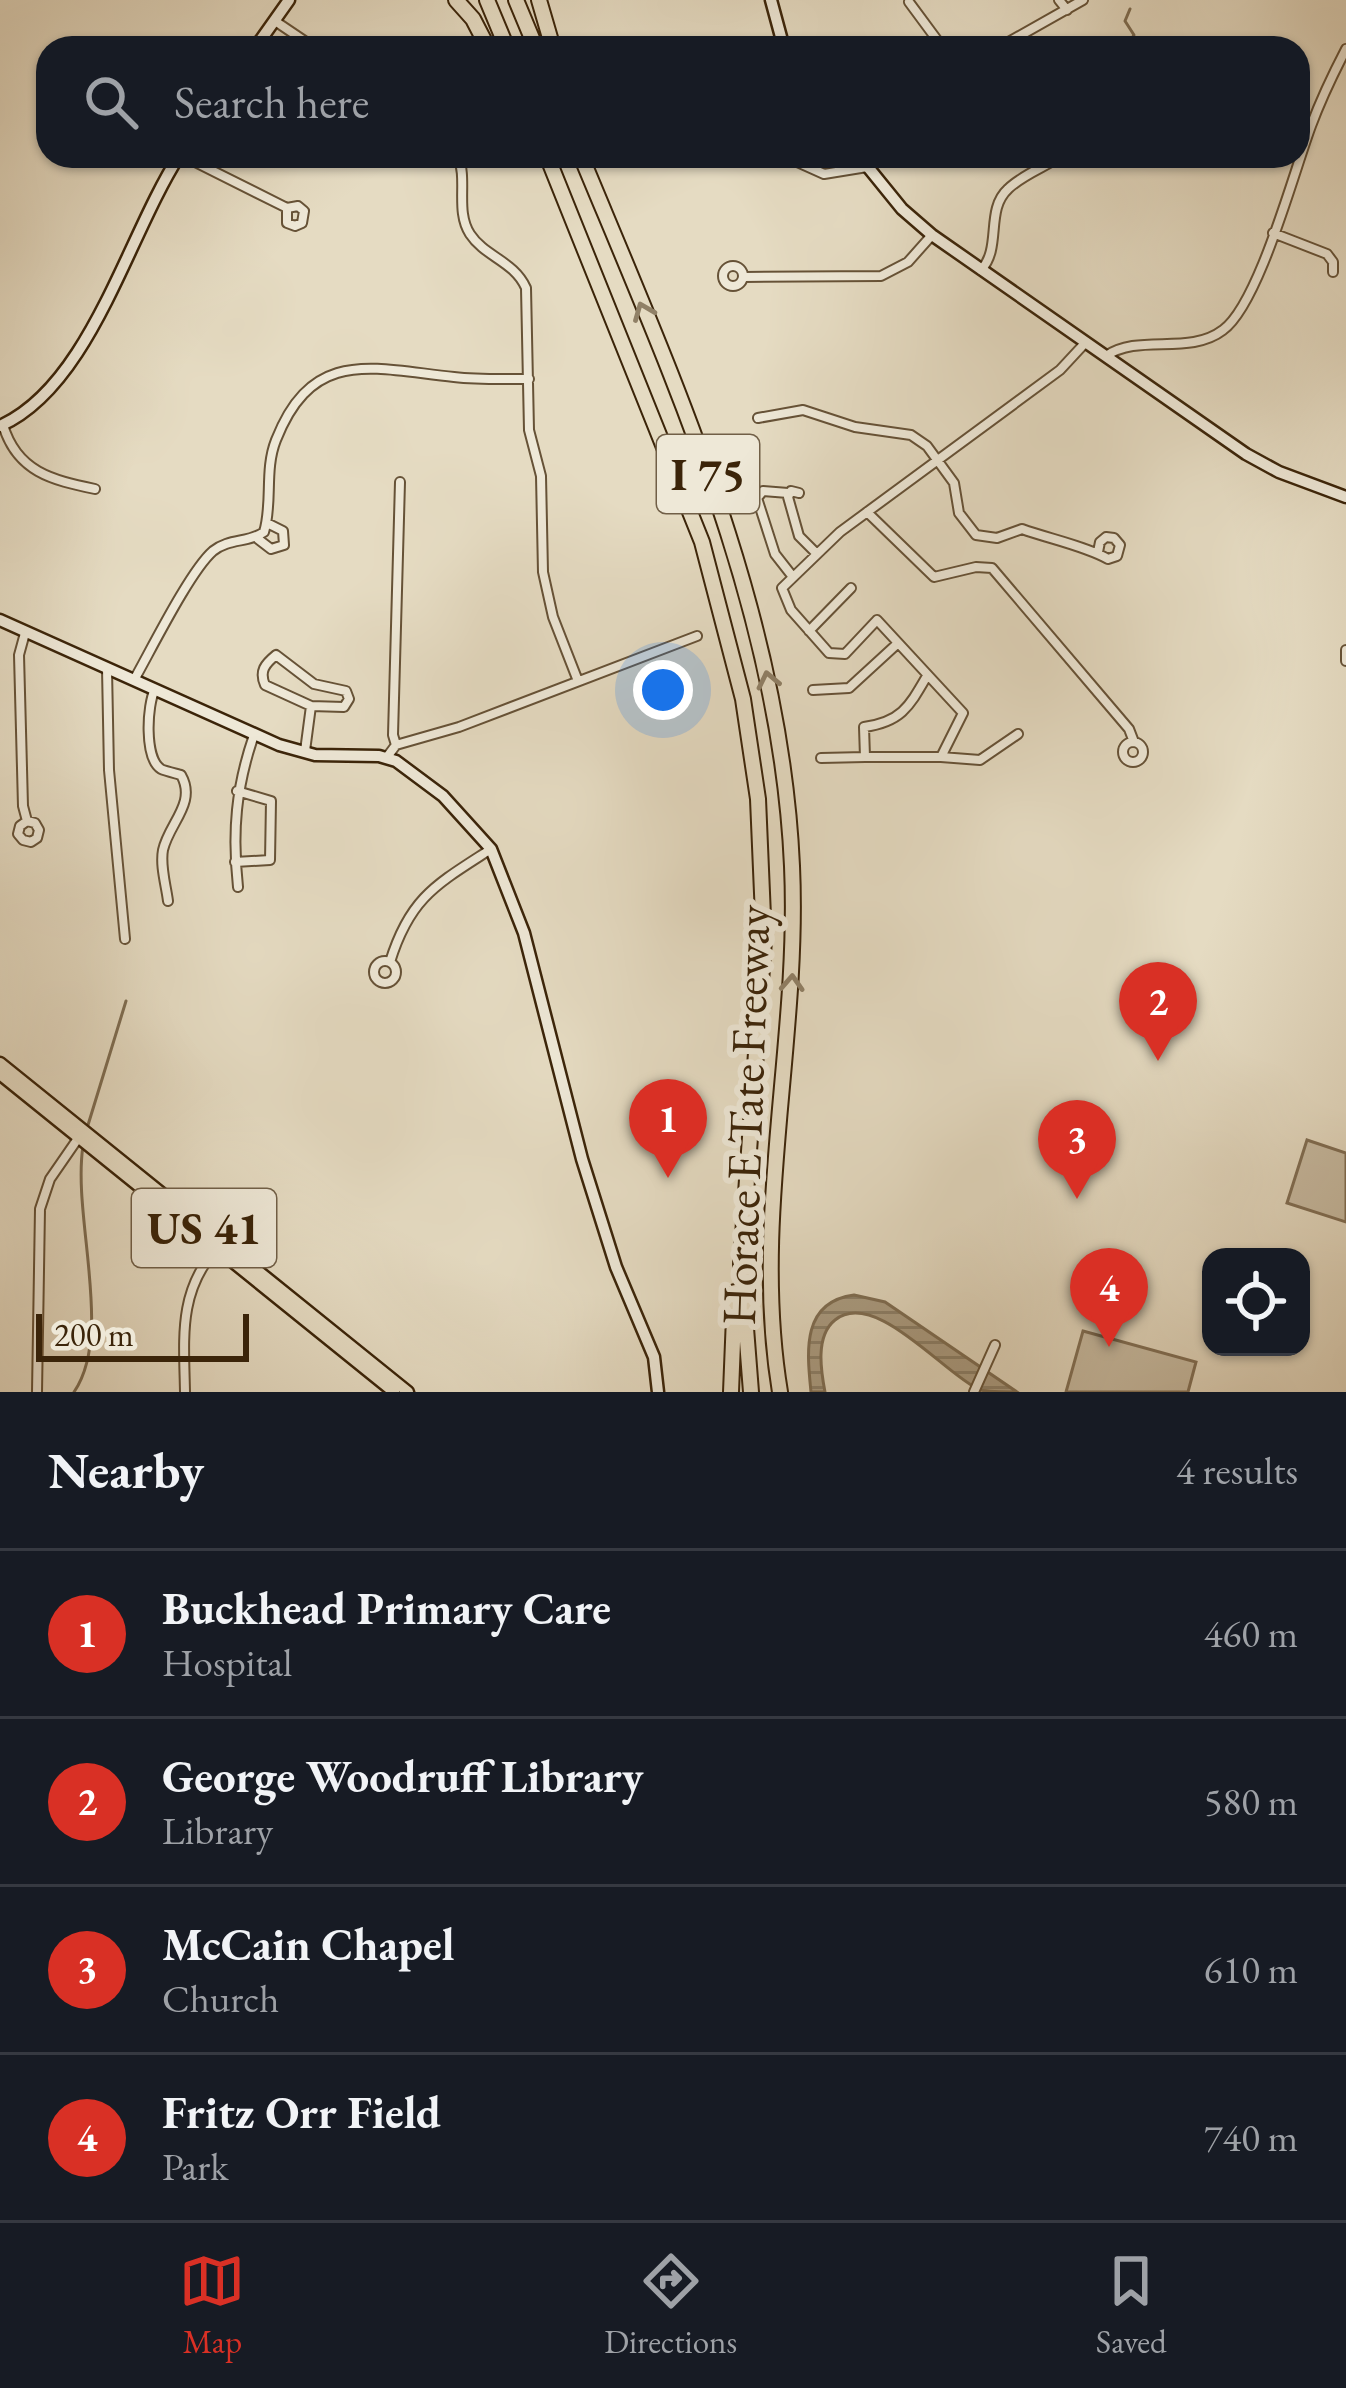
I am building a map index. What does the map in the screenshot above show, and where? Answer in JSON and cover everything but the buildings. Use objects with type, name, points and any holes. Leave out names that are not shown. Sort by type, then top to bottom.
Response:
[{"type":"highway","points":[[456,0],[482,36]]},
{"type":"highway","points":[[487,0],[502,36]]},
{"type":"highway","points":[[516,0],[531,36]]},
{"type":"highway","points":[[539,0],[550,36]]},
{"type":"highway","name":"Horace E Tate Freeway","points":[[548,168],[702,542],[743,699],[760,819],[764,940],[741,1264],[751,1392]]},
{"type":"highway","name":"Horace E Tate Freeway","points":[[587,168],[724,515],[757,629],[781,750],[793,915],[790,1021],[771,1246],[770,1292],[780,1392]]},
{"type":"highway","points":[[731,1392],[732,1320],[741,1264]]},
{"type":"main road","points":[[264,36],[289,0]]},
{"type":"main road","points":[[771,0],[781,36]]},
{"type":"main road","points":[[2,425],[40,402],[72,361],[173,168]]},
{"type":"main road","points":[[870,168],[902,209],[981,270],[1264,465],[1346,497]]},
{"type":"main road","points":[[0,620],[304,753],[387,757],[443,796],[491,849],[524,933],[582,1159],[616,1267],[657,1366],[658,1392]]},
{"type":"main road","name":"US 41","points":[[0,1063],[394,1392]]},
{"type":"main road","name":"US 41","points":[[0,1074],[81,1134]]},
{"type":"main road","name":"US 41","points":[[219,1246],[407,1392]]},
{"type":"street","points":[[1059,0],[1067,10]]},
{"type":"street","points":[[1020,36],[1083,0]]},
{"type":"street","points":[[909,2],[934,36]]},
{"type":"street","points":[[275,21],[297,36]]},
{"type":"street","points":[[1310,131],[1346,49]]},
{"type":"street","points":[[201,168],[287,208]]},
{"type":"street","points":[[462,168],[464,218],[471,236],[515,269],[526,288],[529,430],[541,476],[545,585],[578,681]]},
{"type":"street","points":[[811,168],[824,174],[840,168]]},
{"type":"street","points":[[981,270],[991,258],[995,219],[1006,190],[1042,168]]},
{"type":"street","points":[[1106,356],[1123,348],[1194,342],[1223,331],[1240,310],[1297,168]]},
{"type":"street","points":[[1273,233],[1327,254],[1333,272]]},
{"type":"street","points":[[744,277],[881,276],[908,262],[932,236]]},
{"type":"street","points":[[941,757],[963,713],[877,620],[845,654],[829,652],[791,610],[782,588],[867,512],[1060,370],[1086,342]]},
{"type":"street","points":[[134,680],[207,556],[229,541],[256,538],[264,532],[268,471],[277,438],[302,396],[326,376],[367,366],[457,377],[529,379]]},
{"type":"street","points":[[758,418],[802,410],[855,428],[902,431],[922,441],[954,483],[959,513],[976,535],[998,538],[1022,529],[1086,552],[1099,552]]},
{"type":"street","points":[[2,425],[29,468],[52,480],[95,489]]},
{"type":"street","points":[[396,745],[400,482]]},
{"type":"street","points":[[793,577],[775,554],[757,498],[763,491],[793,493],[799,536],[817,554]]},
{"type":"street","points":[[867,512],[934,577],[992,568],[1129,729],[1134,742]]},
{"type":"street","points":[[256,538],[271,549],[284,544],[284,531],[267,523]]},
{"type":"street","points":[[808,631],[851,588]]},
{"type":"street","points":[[26,633],[19,655],[27,821]]},
{"type":"street","points":[[387,757],[396,745],[460,727],[697,636]]},
{"type":"street","points":[[813,690],[849,688],[897,644]]},
{"type":"street","points":[[1346,650],[1346,661]]},
{"type":"street","points":[[276,655],[314,684],[346,691],[350,699],[344,707],[311,706],[265,685],[265,664],[276,655]]},
{"type":"street","points":[[107,669],[109,770],[125,939]]},
{"type":"street","points":[[865,757],[864,727],[898,719],[907,712],[927,676]]},
{"type":"street","points":[[159,691],[148,716],[153,759],[162,770],[182,775],[186,784],[186,802],[162,855],[168,902]]},
{"type":"street","points":[[304,753],[311,706]]},
{"type":"street","points":[[820,758],[980,760],[1018,734]]},
{"type":"street","points":[[238,887],[237,791],[254,735]]},
{"type":"street","points":[[235,862],[270,860],[271,801],[237,791]]},
{"type":"street","points":[[390,962],[403,924],[421,898],[491,849]]},
{"type":"street","points":[[38,1392],[40,1209],[50,1179],[81,1134]]},
{"type":"street","points":[[185,1392],[188,1294],[194,1276],[219,1246]]},
{"type":"street","points":[[974,1392],[995,1345]]},
{"type":"shaded area","points":[[1307,1140],[1346,1153],[1346,1222],[1287,1203]]},
{"type":"shaded area","points":[[854,1295],[885,1302],[1017,1392],[980,1390],[889,1324],[851,1313],[835,1320],[824,1335],[825,1392],[811,1392],[809,1346],[816,1318],[824,1307]]},
{"type":"shaded area","points":[[1083,1331],[1196,1362],[1188,1392],[1066,1392]]},
{"type":"waterway","points":[[1130,9],[1125,21],[1133,36]]},
{"type":"waterway","points":[[88,1125],[126,1001]]},
{"type":"waterway","points":[[74,1392],[91,1339],[83,1146]]},
{"type":"place","name":"George Woodruff Library","points":[[1158,1061]]},
{"type":"place","name":"Buckhead Primary Care","points":[[668,1178]]},
{"type":"place","name":"McCain Chapel","points":[[1077,1199]]},
{"type":"place","name":"Fritz Orr Field","points":[[1109,1347]]}]
